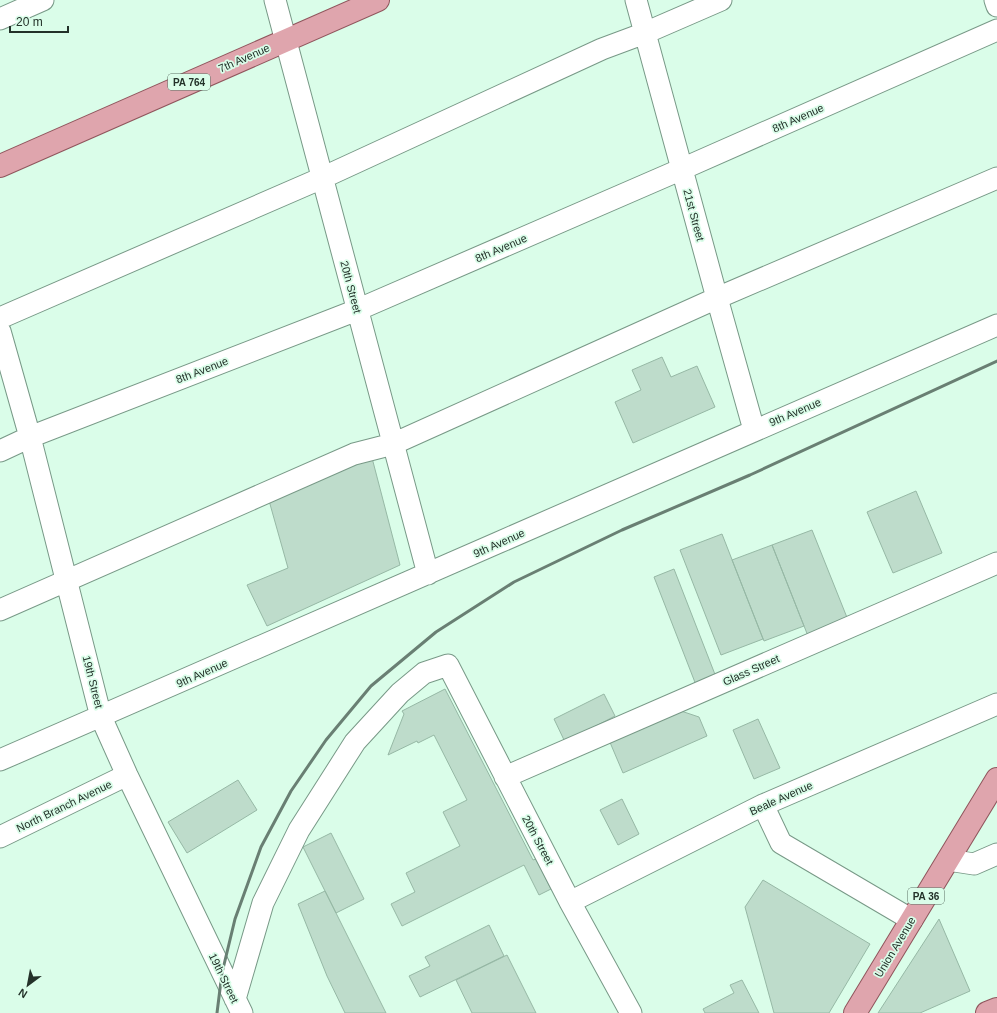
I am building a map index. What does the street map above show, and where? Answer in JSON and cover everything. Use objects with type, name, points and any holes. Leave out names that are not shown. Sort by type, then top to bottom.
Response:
[{"type":"main road","name":"7th Avenue","points":[[0,166],[378,0]]},
{"type":"main road","name":"Union Avenue","points":[[855,1013],[997,779]]},
{"type":"main road","points":[[987,1013],[997,1009]]},
{"type":"street","points":[[0,19],[43,0]]},
{"type":"street","name":"20th Street","points":[[274,0],[428,574]]},
{"type":"street","name":"21st Street","points":[[636,0],[754,430]]},
{"type":"street","points":[[0,318],[322,178],[602,49],[645,33],[721,0]]},
{"type":"street","points":[[995,0],[997,6]]},
{"type":"street","name":"8th Avenue","points":[[0,451],[30,437],[357,310],[997,30]]},
{"type":"street","points":[[0,610],[354,454],[393,444],[717,298],[997,178]]},
{"type":"street","name":"9th Avenue","points":[[0,760],[997,325]]},
{"type":"street","name":"19th Street","points":[[0,331],[30,437],[101,717],[127,775],[238,1006]]},
{"type":"street","name":"Glass Street","points":[[505,777],[997,563]]},
{"type":"street","name":"20th Street","points":[[238,1006],[263,903],[299,830],[355,742],[400,693],[424,674],[448,665],[570,902],[631,1013]]},
{"type":"street","name":"Beale Avenue","points":[[570,902],[763,805],[997,704]]},
{"type":"street","name":"North Branch Avenue","points":[[0,837],[127,775]]},
{"type":"street","points":[[763,805],[781,843],[912,920]]},
{"type":"street","points":[[948,860],[974,864],[997,854]]},
{"type":"building","points":[[662,357],[671,377],[697,366],[715,407],[633,443],[615,402],[641,390],[632,370]]},
{"type":"building","points":[[371,454],[400,565],[267,626],[247,585],[288,568],[268,497]]},
{"type":"building","points":[[916,491],[942,553],[893,573],[867,512]]},
{"type":"building","points":[[812,530],[848,620],[808,636],[772,545]]},
{"type":"building","points":[[722,534],[763,639],[721,655],[680,550]]},
{"type":"building","points":[[772,545],[804,626],[764,641],[732,560]]},
{"type":"building","points":[[674,569],[716,677],[696,685],[654,577]]},
{"type":"building","points":[[445,689],[533,860],[536,859],[551,889],[539,895],[524,865],[402,926],[391,904],[415,892],[406,873],[460,846],[443,812],[467,800],[434,735],[418,743],[417,741],[388,755],[404,714],[402,711]]},
{"type":"building","points":[[604,694],[615,716],[565,742],[554,719]]},
{"type":"building","points":[[678,710],[699,717],[707,736],[623,773],[609,740]]},
{"type":"building","points":[[758,719],[780,768],[754,779],[733,730]]},
{"type":"building","points":[[238,780],[257,810],[187,853],[168,822]]},
{"type":"building","points":[[622,799],[639,834],[618,845],[600,810]]},
{"type":"building","points":[[331,833],[364,899],[336,913],[303,847]]},
{"type":"building","points":[[763,880],[870,944],[829,1013],[774,1013],[745,907]]},
{"type":"building","points":[[325,891],[386,1013],[345,1013],[327,976],[298,904]]},
{"type":"building","points":[[939,919],[970,991],[920,1013],[878,1013]]},
{"type":"building","points":[[489,925],[504,956],[420,997],[409,976],[430,966],[425,957]]},
{"type":"building","points":[[507,955],[536,1013],[472,1013],[456,980]]},
{"type":"building","points":[[742,980],[759,1013],[705,1013],[703,1009],[734,993],[730,985]]},
{"type":"railway","points":[[217,1013],[222,973],[235,919],[261,847],[291,791],[326,740],[371,686],[436,632],[514,582],[622,530],[750,475],[997,361]]}]
